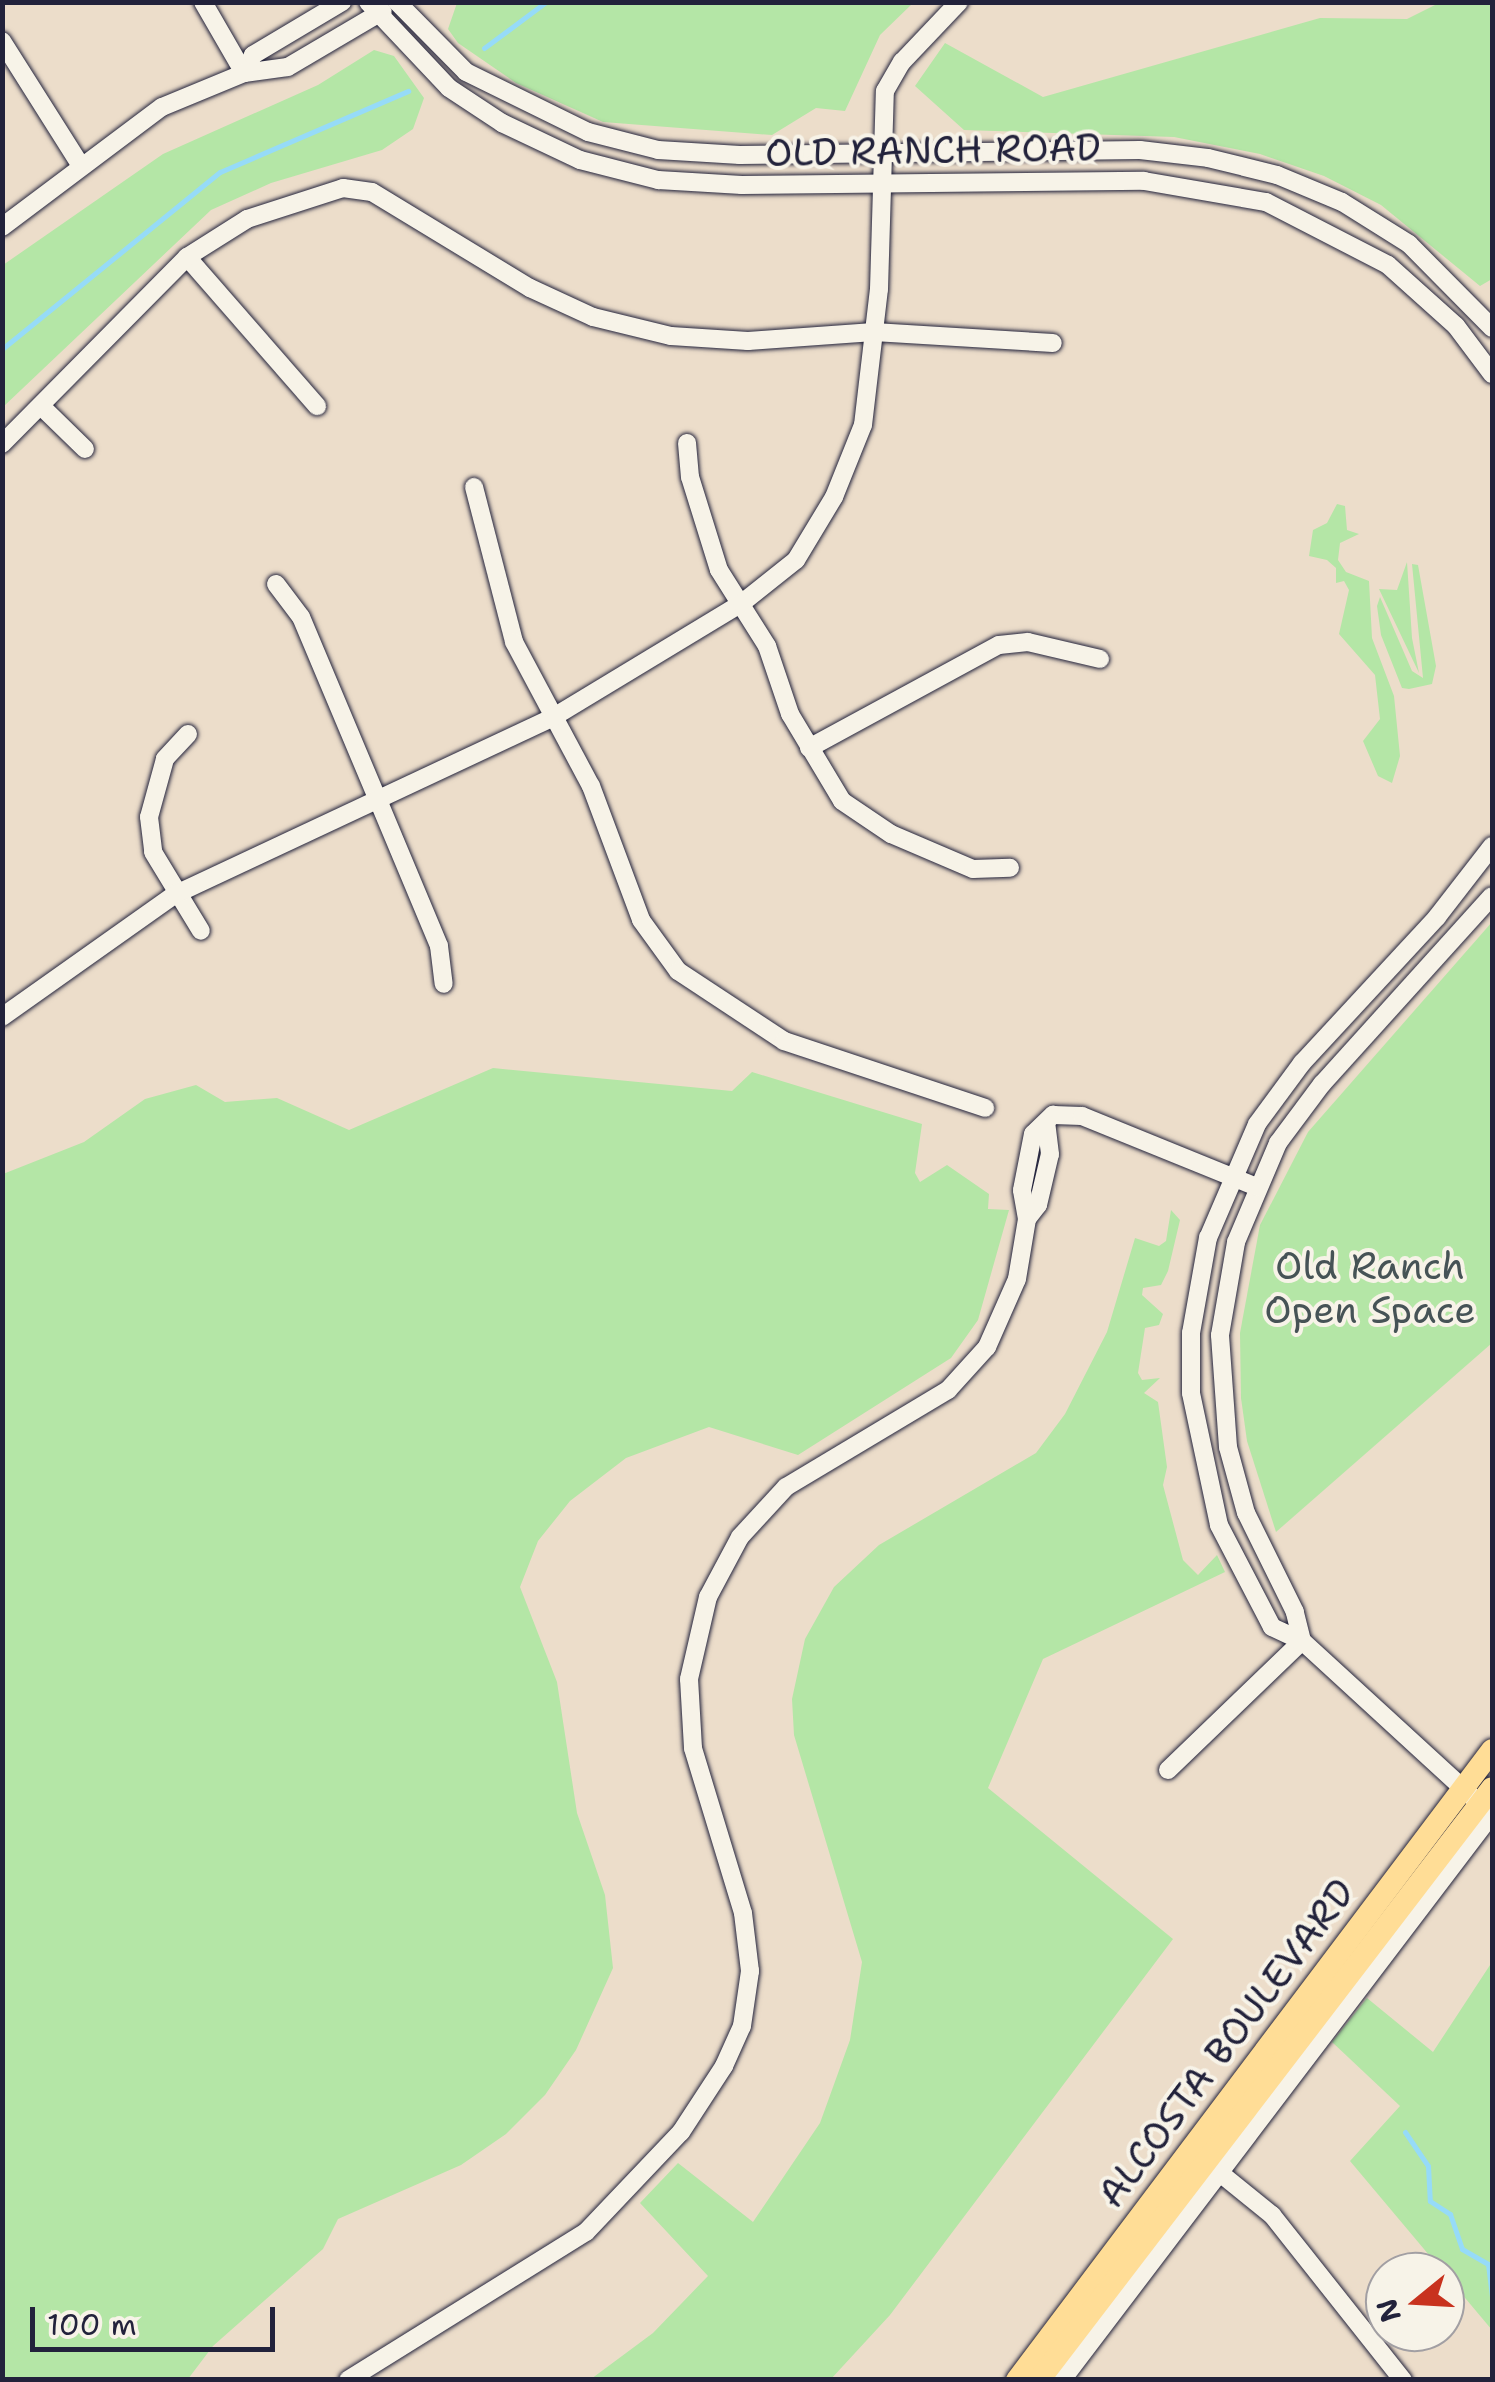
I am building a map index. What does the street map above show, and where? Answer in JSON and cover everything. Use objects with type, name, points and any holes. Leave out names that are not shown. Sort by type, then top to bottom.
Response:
[{"type":"main road","name":"ALCOSTA BOULEVARD","points":[[1038,2380],[1483,1802],[1492,1750]]},
{"type":"main road","name":"ALCOSTA BOULEVARD","points":[[1017,2380],[1204,2161]]},
{"type":"street","points":[[203,2],[244,73]]},
{"type":"street","points":[[244,73],[253,55],[342,2]]},
{"type":"street","points":[[2,1017],[176,894],[552,718],[742,603],[796,560],[834,497],[863,425],[874,332],[884,91],[902,62],[959,2]]},
{"type":"street","points":[[2,227],[162,107],[244,73],[288,67],[373,9],[397,3]]},
{"type":"street","name":"OLD RANCH ROAD","points":[[397,3],[466,72],[588,132],[658,150],[880,154],[1140,150],[1208,158],[1277,176],[1342,202],[1409,244],[1492,328]]},
{"type":"street","name":"OLD RANCH ROAD","points":[[373,9],[449,88],[502,123],[580,160],[658,180],[1144,180],[1266,202],[1388,265],[1492,374]]},
{"type":"street","points":[[2,41],[80,166]]},
{"type":"street","points":[[2,444],[188,256],[247,219],[343,188],[372,192],[530,288],[594,317],[672,336],[748,341],[874,332],[1053,343]]},
{"type":"street","points":[[188,256],[317,406]]},
{"type":"street","points":[[1476,353],[1492,340]]},
{"type":"street","points":[[42,406],[85,448]]},
{"type":"street","points":[[686,443],[690,477],[719,570],[742,603],[809,748],[842,801],[891,834],[972,869],[1010,868]]},
{"type":"street","points":[[474,487],[514,642],[591,786],[641,920],[678,971],[784,1041],[984,1108]]},
{"type":"street","points":[[276,584],[301,616],[440,946],[444,984]]},
{"type":"street","points":[[809,748],[1000,645],[1028,642],[1100,659]]},
{"type":"street","points":[[188,734],[166,759],[149,817],[154,852],[201,931]]},
{"type":"street","points":[[1483,1802],[1302,1642],[1272,1628],[1240,1572],[1199,1454],[1191,1333],[1208,1238],[1257,1124],[1302,1063],[1492,846]]},
{"type":"street","points":[[1302,1642],[1295,1612],[1246,1513],[1221,1389],[1227,1278],[1257,1187],[1278,1143],[1322,1084],[1492,896]]},
{"type":"street","points":[[348,2380],[586,2232],[682,2132],[724,2066],[742,2026],[750,1971],[744,1912],[693,1748],[689,1679],[708,1597],[740,1537],[786,1486],[968,1373],[1007,1311],[1027,1219],[1022,1190],[1029,1150],[1046,1123],[1059,1113],[1082,1116],[1257,1187]]},
{"type":"street","points":[[1168,1770],[1302,1642]]},
{"type":"street","points":[[1204,2161],[1272,2215],[1402,2380]]},
{"type":"street","name":"ALCOSTA BOULEVARD","points":[[1062,2380],[1204,2161]]},
{"type":"green space","points":[[457,2],[913,3],[880,35],[845,111],[816,108],[772,135],[603,122],[516,83],[458,43],[448,29]]},
{"type":"green space","points":[[1441,2],[1492,3],[1492,279],[1480,286],[1381,205],[1324,176],[1260,154],[1174,137],[964,130],[915,86],[945,43],[1043,97],[1320,18],[1407,19]]},
{"type":"green space","points":[[374,50],[394,56],[424,98],[413,129],[382,150],[271,183],[211,210],[3,407],[3,265],[163,154],[318,85]]},
{"type":"green space","points":[[1337,504],[1345,506],[1347,530],[1359,534],[1340,543],[1338,560],[1346,572],[1369,581],[1372,638],[1394,696],[1400,756],[1392,783],[1378,776],[1363,741],[1380,719],[1375,675],[1339,634],[1349,590],[1344,581],[1336,583],[1336,568],[1327,560],[1309,556],[1313,530],[1327,523]]},
{"type":"green space","points":[[1407,562],[1412,638],[1419,673],[1379,589],[1397,590]]},
{"type":"green space","points":[[1412,564],[1418,565],[1436,666],[1432,684],[1409,689],[1402,688],[1381,635],[1377,606],[1380,597],[1412,671],[1423,678]]},
{"type":"green space","name":"Old Ranch Open Space","points":[[1492,922],[1492,1343],[1276,1532],[1247,1441],[1241,1398],[1240,1333],[1260,1225],[1308,1132]]},
{"type":"green space","points":[[493,1068],[732,1091],[752,1072],[922,1124],[915,1173],[920,1182],[947,1165],[989,1194],[988,1209],[1009,1210],[978,1320],[951,1358],[798,1455],[709,1427],[626,1458],[570,1501],[538,1541],[520,1587],[557,1682],[577,1813],[605,1895],[613,1968],[576,2050],[545,2095],[506,2134],[461,2165],[338,2219],[323,2249],[213,2346],[188,2379],[3,2379],[3,1174],[84,1142],[145,1099],[196,1085],[225,1102],[277,1098],[349,1130]]},
{"type":"green space","points":[[1171,1210],[1180,1220],[1168,1271],[1161,1285],[1143,1288],[1142,1295],[1163,1314],[1159,1325],[1145,1328],[1138,1373],[1142,1380],[1160,1378],[1144,1393],[1158,1402],[1167,1467],[1163,1485],[1183,1560],[1198,1575],[1217,1555],[1225,1572],[1043,1659],[988,1788],[1173,1939],[890,2315],[831,2379],[591,2379],[653,2333],[708,2276],[640,2203],[678,2163],[753,2222],[820,2123],[850,2040],[862,1962],[794,1735],[792,1699],[805,1639],[834,1587],[879,1545],[1036,1453],[1065,1414],[1107,1332],[1135,1238],[1159,1246],[1166,1241]]},
{"type":"green space","points":[[1492,1962],[1492,2330],[1465,2298],[1465,2252],[1426,2252],[1350,2161],[1400,2106],[1332,2042],[1367,1998],[1433,2052]]},
{"type":"waterway","points":[[484,48],[546,2]]},
{"type":"waterway","points":[[2,349],[220,172],[408,91]]},
{"type":"waterway","points":[[1405,2132],[1428,2166],[1430,2201],[1450,2214],[1462,2249],[1488,2264],[1492,2297]]}]
